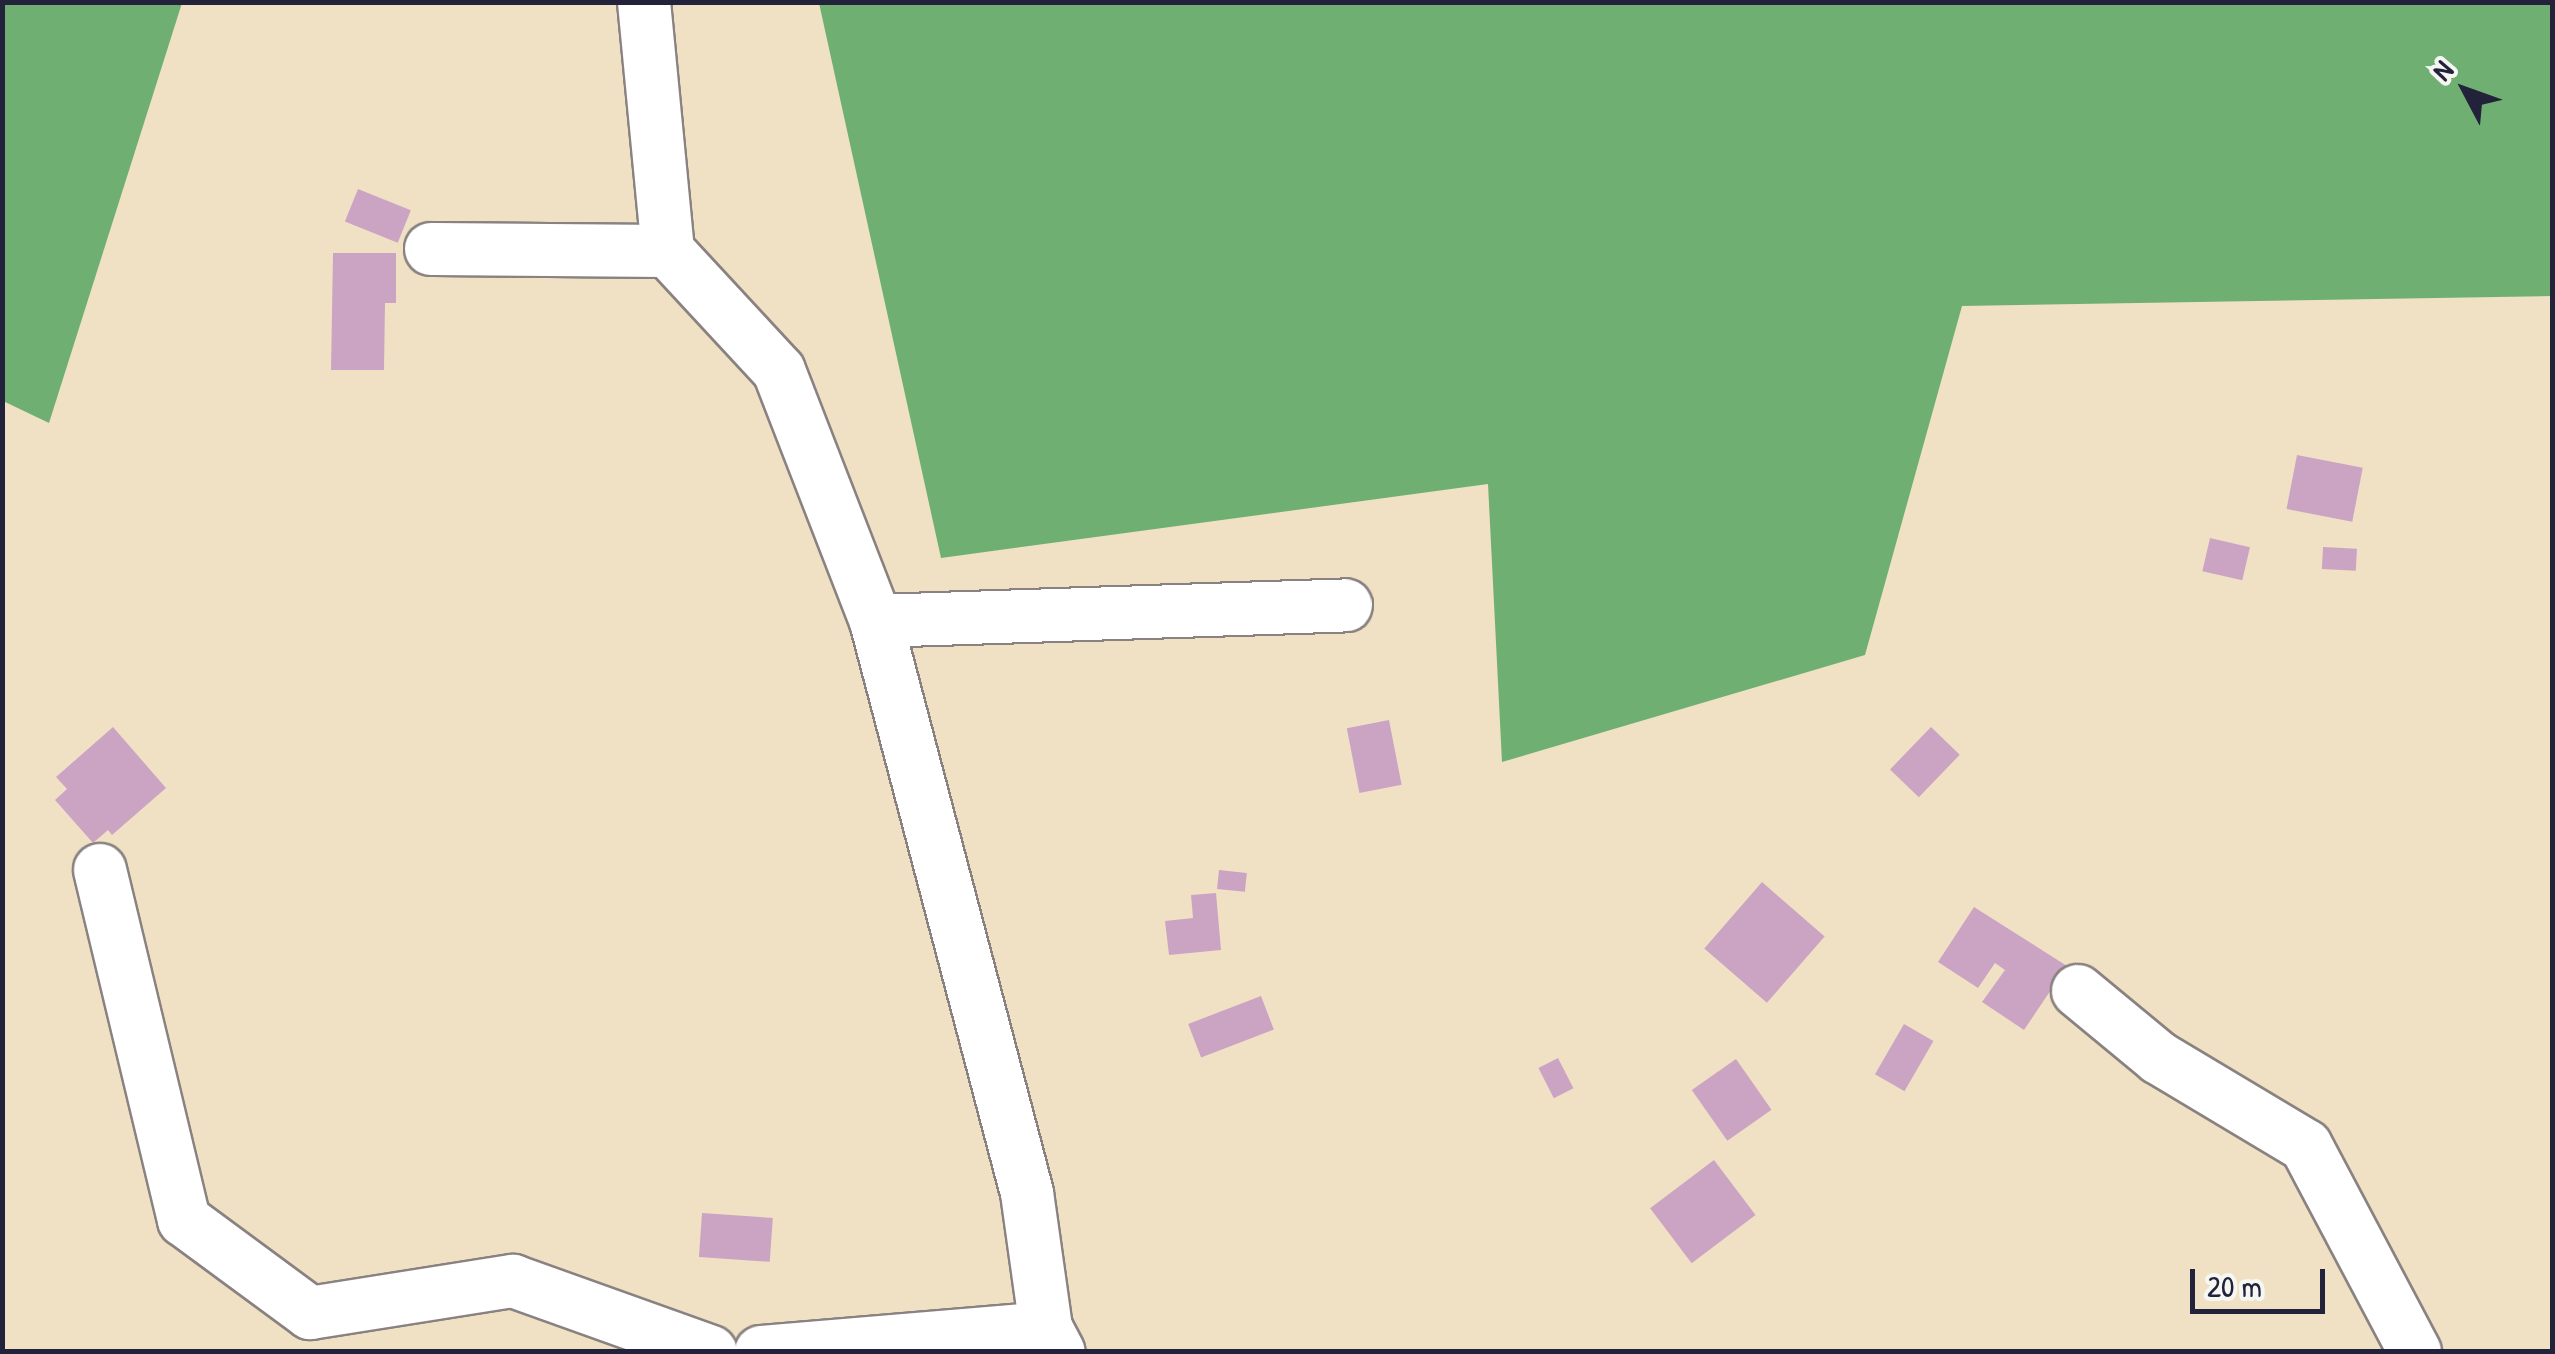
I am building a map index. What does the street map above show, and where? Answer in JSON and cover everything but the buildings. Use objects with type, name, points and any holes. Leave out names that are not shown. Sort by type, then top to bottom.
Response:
[{"type":"street","points":[[644,2],[668,252],[779,372],[876,621],[1027,1193],[1053,1340],[761,1352]]},
{"type":"street","points":[[431,250],[668,252]]},
{"type":"street","points":[[876,621],[1346,606]]},
{"type":"street","points":[[100,870],[184,1220],[310,1313],[514,1282],[711,1352]]},
{"type":"street","points":[[2078,991],[2160,1058],[2306,1146],[2414,1352]]},
{"type":"green space","points":[[2,3],[182,3],[49,423],[3,401]]},
{"type":"green space","points":[[819,3],[2552,3],[2552,296],[1962,306],[1865,655],[1502,762],[1488,484],[941,558]]}]
